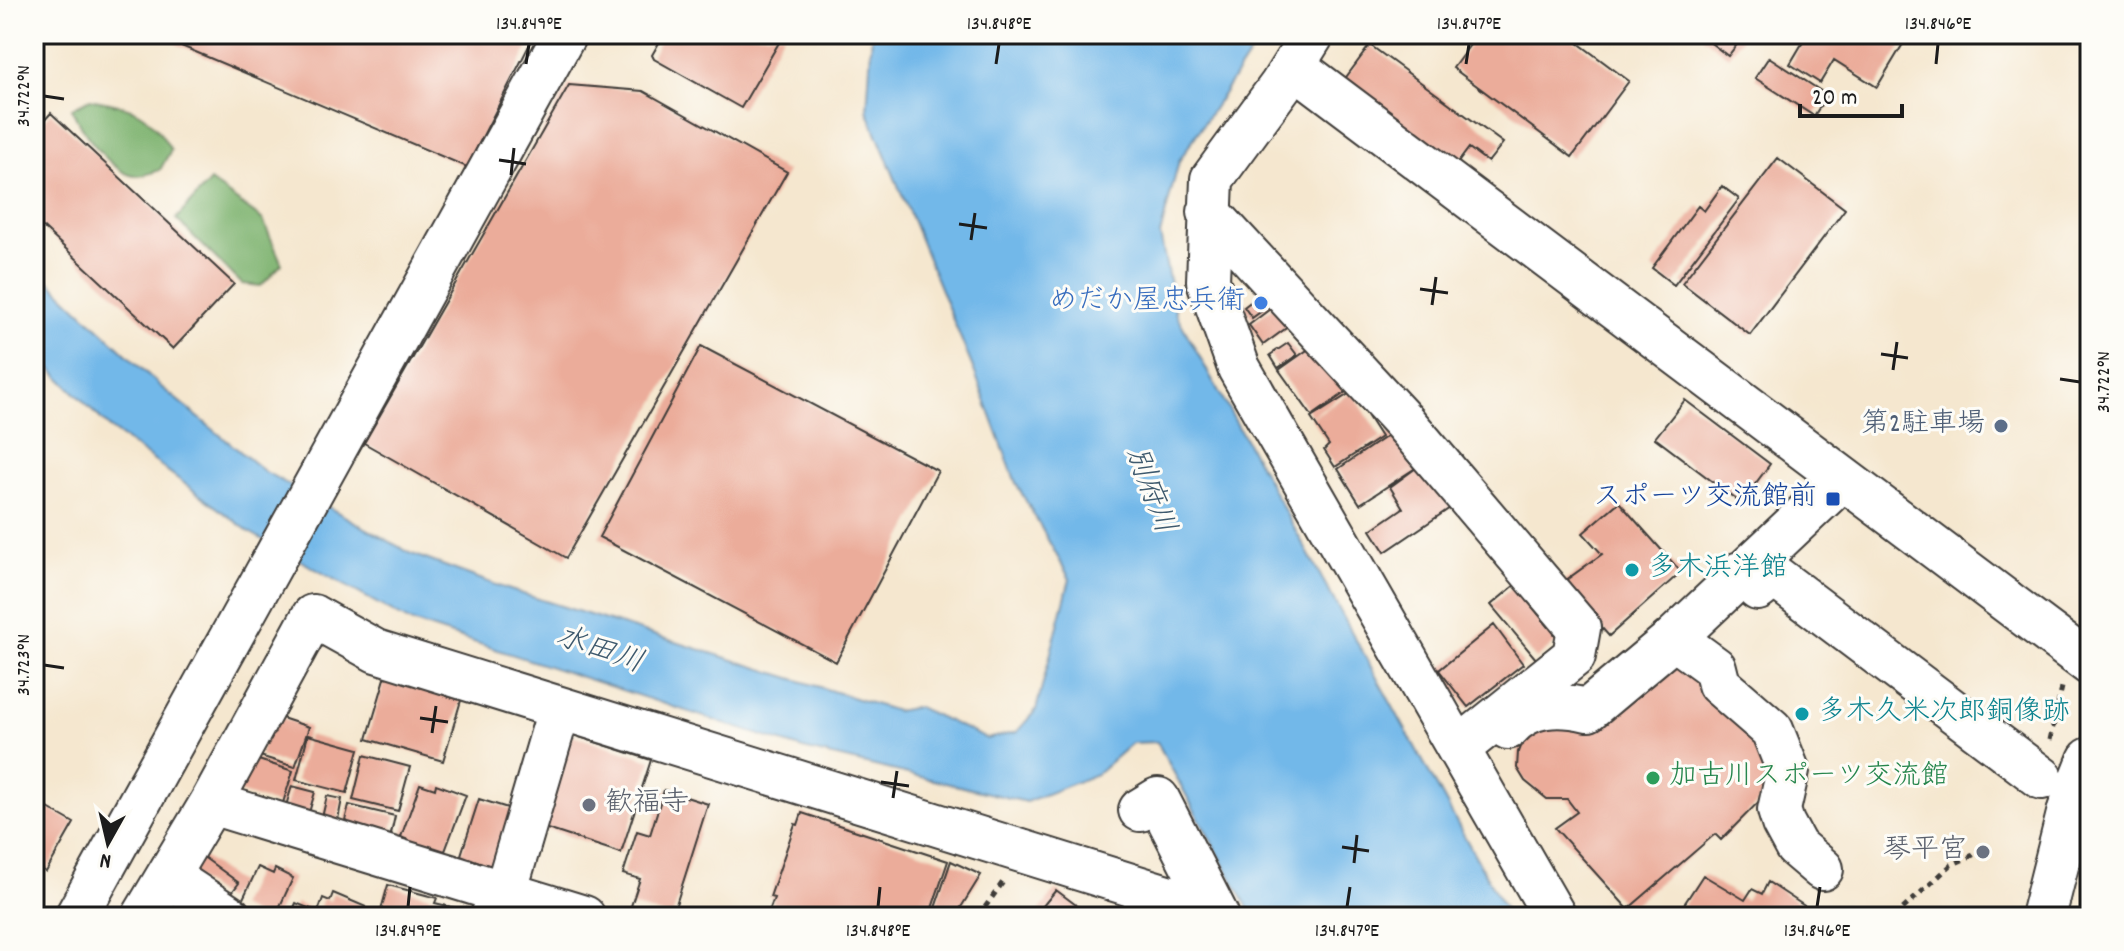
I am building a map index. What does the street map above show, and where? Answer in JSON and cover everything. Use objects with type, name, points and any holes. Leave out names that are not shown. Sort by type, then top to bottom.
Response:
[{"type":"main road","points":[[2043,917],[2069,779]]},
{"type":"street","points":[[76,917],[565,34]]},
{"type":"street","points":[[1555,917],[1239,368],[1208,281],[1212,179],[1303,50],[2074,669]]},
{"type":"street","points":[[1209,212],[1404,422],[1579,628],[1574,656],[1459,748]]},
{"type":"street","points":[[1494,809],[1496,748],[1517,717],[1546,706],[1588,710],[1674,638],[1828,493]]},
{"type":"street","points":[[1740,573],[1758,589],[1774,576],[2069,779]]},
{"type":"street","points":[[1775,597],[2039,790],[2069,779]]},
{"type":"street","points":[[143,917],[211,803],[313,616],[376,651],[1216,914]]},
{"type":"street","points":[[1674,638],[1715,668],[1719,684],[1772,730],[1788,770],[1779,810],[1783,823],[1796,847],[1822,869]]},
{"type":"street","points":[[522,908],[559,710]]},
{"type":"street","points":[[1140,810],[1158,799],[1216,914]]},
{"type":"street","points":[[211,803],[522,908],[584,917]]},
{"type":"street","points":[[168,876],[230,917]]},
{"type":"path","points":[[2069,779],[2062,685],[2074,669]]},
{"type":"path","points":[[1894,917],[1951,865],[1980,852]]},
{"type":"green space","points":[[90,99],[129,108],[147,118],[171,150],[160,170],[135,176],[107,159],[88,137],[72,108]]},
{"type":"green space","points":[[210,181],[263,220],[282,264],[261,286],[242,284],[176,219]]},
{"type":"water","points":[[872,34],[1248,34],[1252,50],[1179,161],[1160,235],[1176,314],[1509,917],[1253,917],[1157,742],[1132,743],[1097,774],[1026,802],[803,749],[409,621],[251,533],[111,429],[34,352],[34,267],[160,386],[264,471],[412,554],[510,590],[896,711],[918,707],[987,739],[1017,732],[1036,710],[1070,579],[1016,483],[975,373],[867,110]]},
{"type":"building","points":[[153,34],[535,34],[467,167]]},
{"type":"building","points":[[664,34],[784,34],[741,108],[654,59],[652,55]]},
{"type":"building","points":[[1478,34],[1566,34],[1629,81],[1572,157],[1453,68]]},
{"type":"building","points":[[1705,34],[1745,34],[1728,56],[1703,37]]},
{"type":"building","points":[[1790,34],[1909,34],[1877,87],[1834,60],[1820,83],[1790,64],[1803,42]]},
{"type":"building","points":[[1370,45],[1503,143],[1488,162],[1469,148],[1456,165],[1344,80]]},
{"type":"building","points":[[1769,57],[1827,95],[1814,116],[1755,78]]},
{"type":"building","points":[[569,85],[643,91],[787,172],[566,558],[364,443]]},
{"type":"building","points":[[51,113],[234,284],[173,349],[34,219],[34,132]]},
{"type":"building","points":[[1778,158],[1845,209],[1750,335],[1682,283]]},
{"type":"building","points":[[1722,186],[1739,199],[1674,285],[1652,268],[1698,206],[1704,211]]},
{"type":"building","points":[[1262,293],[1270,305],[1252,318],[1244,307]]},
{"type":"building","points":[[1274,306],[1289,326],[1263,345],[1249,325]]},
{"type":"building","points":[[1288,343],[1297,355],[1278,368],[1270,355]]},
{"type":"building","points":[[701,346],[938,471],[836,662],[599,537]]},
{"type":"building","points":[[1313,346],[1346,392],[1312,416],[1279,370]]},
{"type":"building","points":[[1352,392],[1381,437],[1335,467],[1324,450],[1329,445],[1311,418]]},
{"type":"building","points":[[1685,400],[1770,464],[1741,503],[1655,438]]},
{"type":"building","points":[[1394,431],[1417,467],[1360,504],[1338,469]]},
{"type":"building","points":[[1423,463],[1453,506],[1385,552],[1371,530],[1403,508],[1390,487]]},
{"type":"building","name":"多木浜洋館","points":[[1619,502],[1681,572],[1609,636],[1562,583],[1602,554],[1583,533]]},
{"type":"building","points":[[1515,585],[1559,640],[1536,659],[1491,605]]},
{"type":"building","points":[[1494,625],[1523,664],[1468,707],[1439,670]]},
{"type":"building","name":"加古川スポーツ交流館","points":[[1681,649],[1786,774],[1721,840],[1715,834],[1628,909],[1555,828],[1577,812],[1567,799],[1547,799],[1525,781],[1517,768],[1518,752],[1523,739]]},
{"type":"building","points":[[386,675],[462,697],[443,761],[367,739]]},
{"type":"building","points":[[267,713],[309,727],[295,767],[260,756]]},
{"type":"building","points":[[564,732],[651,760],[621,853],[535,825]]},
{"type":"building","points":[[308,735],[359,749],[347,793],[296,780]]},
{"type":"building","points":[[364,755],[410,767],[398,811],[353,800]]},
{"type":"building","points":[[252,758],[293,771],[282,806],[233,790]]},
{"type":"building","points":[[420,784],[435,789],[436,784],[466,795],[445,851],[430,846],[428,852],[405,843],[406,839],[401,837]]},
{"type":"building","points":[[292,786],[315,792],[308,816],[285,809]]},
{"type":"building","points":[[664,790],[708,804],[672,917],[631,906],[640,879],[623,874],[637,831],[650,835]]},
{"type":"building","points":[[327,796],[342,799],[337,825],[321,822]]},
{"type":"building","points":[[479,799],[514,810],[495,868],[461,855]]},
{"type":"building","points":[[34,800],[74,823],[46,872],[34,865]]},
{"type":"building","points":[[349,805],[395,816],[389,843],[342,832]]},
{"type":"building","points":[[802,813],[948,861],[929,917],[767,917],[774,898],[770,897],[795,824],[798,825]]},
{"type":"building","points":[[202,856],[239,883],[226,900],[190,873]]},
{"type":"building","points":[[951,861],[981,875],[955,917],[932,917]]},
{"type":"building","points":[[258,867],[273,874],[275,869],[293,878],[275,917],[260,917],[239,907]]},
{"type":"building","points":[[1703,875],[1745,900],[1752,889],[1762,894],[1768,882],[1809,909],[1804,917],[1694,917],[1681,909]]},
{"type":"building","points":[[388,885],[437,898],[435,903],[472,912],[471,917],[379,917]]},
{"type":"building","points":[[1056,890],[1092,917],[1034,917]]},
{"type":"building","points":[[333,893],[366,907],[362,917],[290,917],[296,903],[318,912],[323,898],[330,901]]},
{"type":"place","name":"めだか屋忠兵衛","points":[[1261,303]]},
{"type":"place","name":"第2駐車場","points":[[2001,426]]},
{"type":"place","name":"スポーツ交流館前","points":[[1833,499]]},
{"type":"place","name":"多木浜洋館","points":[[1632,570]]},
{"type":"place","name":"多木久米次郎銅像跡","points":[[1802,714]]},
{"type":"place","name":"加古川スポーツ交流館","points":[[1653,778]]},
{"type":"place","name":"歓福寺","points":[[589,805]]},
{"type":"place","name":"琴平宮","points":[[1983,852]]},
{"type":"water label","name":"別府川","points":[[1148,491]]},
{"type":"water label","name":"水田川","points":[[599,652]]}]
